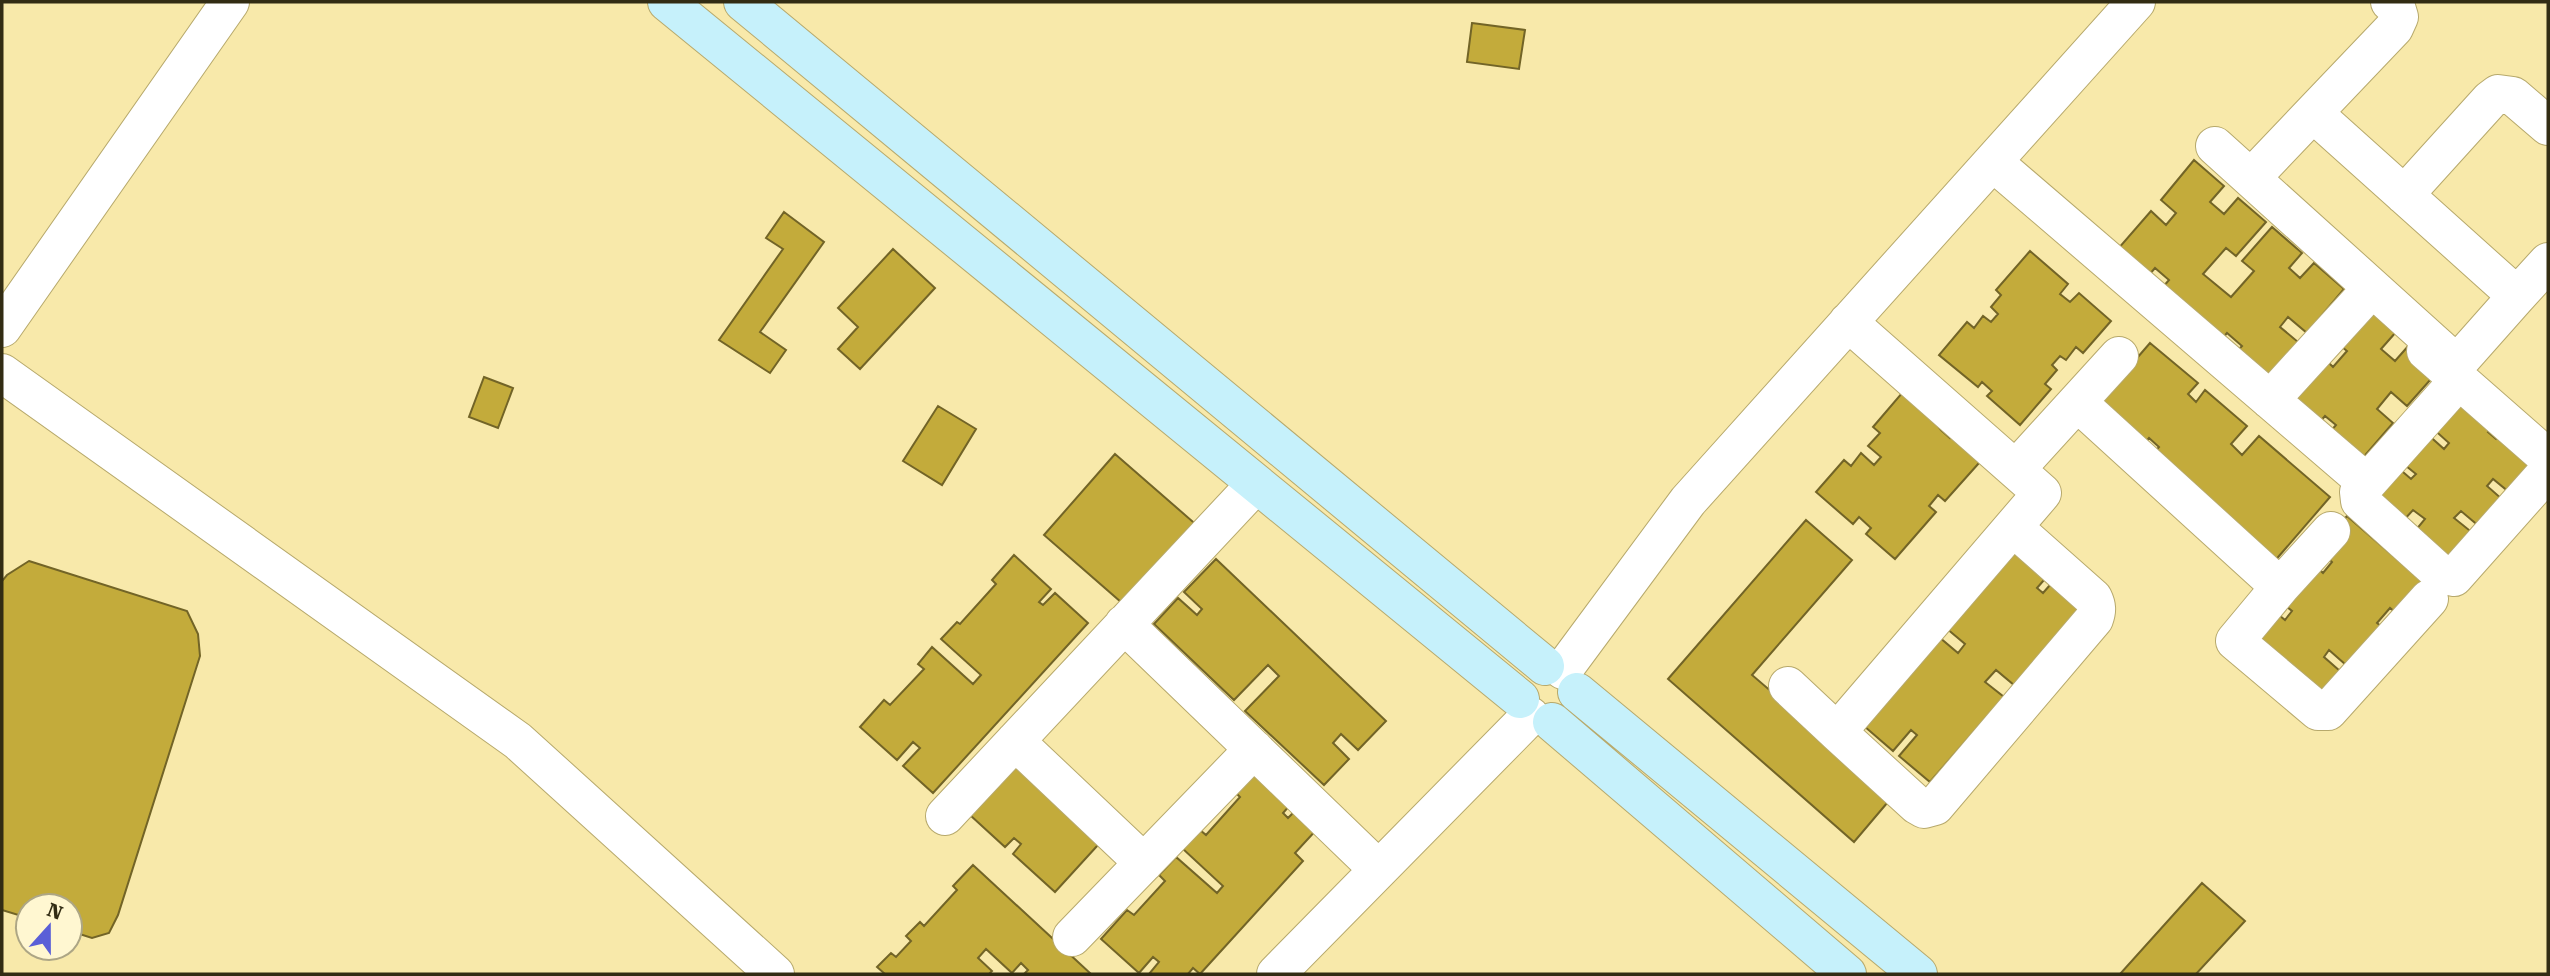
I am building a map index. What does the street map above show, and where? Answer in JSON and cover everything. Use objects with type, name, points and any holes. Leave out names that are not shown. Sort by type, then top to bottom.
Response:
[{"type":"street","points":[[2,328],[230,2]]},
{"type":"street","points":[[667,2],[1534,712],[1847,974]]},
{"type":"street","points":[[743,2],[1562,676],[1918,974]]},
{"type":"street","points":[[1562,676],[1688,501],[2136,2]]},
{"type":"street","points":[[2251,178],[2394,28],[2399,17],[2396,7],[2390,2]]},
{"type":"street","points":[[2404,195],[2498,94],[2513,96],[2548,126]]},
{"type":"street","points":[[2314,113],[2517,296]]},
{"type":"street","points":[[2548,262],[2462,358],[2449,357],[2251,178],[2209,151],[2364,297],[2548,458]]},
{"type":"street","points":[[1993,162],[2367,483]]},
{"type":"street","points":[[2270,400],[2364,297]]},
{"type":"street","points":[[1837,732],[2042,493],[1849,322]]},
{"type":"street","points":[[2017,469],[2119,356]]},
{"type":"street","points":[[2,373],[518,741],[775,974]]},
{"type":"street","points":[[2459,380],[2359,492],[2360,501],[2448,578],[2458,573],[2548,471]]},
{"type":"street","points":[[2077,402],[2280,587]]},
{"type":"street","points":[[945,816],[1256,484]]},
{"type":"street","points":[[1788,686],[1917,806],[1924,809],[1935,806],[2094,619],[2096,612],[2097,606],[2093,598],[2014,528]]},
{"type":"street","points":[[2331,531],[2235,641],[2322,713],[2328,711],[2429,599]]},
{"type":"street","points":[[1124,624],[1378,869]]},
{"type":"street","points":[[1534,712],[1523,681],[1537,669],[1562,676]]},
{"type":"street","points":[[1534,712],[1566,718],[1572,711],[1562,676]]},
{"type":"street","points":[[1276,974],[1534,712]]},
{"type":"street","points":[[1015,741],[1143,863]]},
{"type":"street","points":[[1072,937],[1254,749]]},
{"type":"building","points":[[1472,23],[1525,30],[1519,69],[1467,62]]},
{"type":"building","points":[[2194,160],[2224,186],[2210,202],[2224,214],[2238,198],[2266,222],[2236,256],[2226,248],[2203,274],[2231,297],[2254,271],[2242,261],[2272,227],[2302,253],[2289,268],[2300,278],[2314,263],[2344,289],[2307,333],[2288,317],[2280,327],[2298,342],[2261,385],[2230,359],[2242,346],[2227,333],[2216,346],[2156,295],[2169,280],[2155,268],[2142,283],[2111,257],[2151,211],[2166,225],[2176,213],[2161,200]]},
{"type":"building","points":[[784,212],[824,242],[760,332],[786,350],[770,373],[719,340],[783,249],[766,238]]},
{"type":"building","points":[[893,249],[935,288],[860,369],[838,349],[858,327],[838,308]]},
{"type":"building","points":[[2030,251],[2068,284],[2060,294],[2070,302],[2079,293],[2111,321],[2083,353],[2076,347],[2066,360],[2060,356],[2052,365],[2057,370],[2045,384],[2051,389],[2020,425],[1987,396],[1992,391],[1982,382],[1978,387],[1939,355],[1967,322],[1974,328],[1983,316],[1991,322],[1998,314],[1991,307],[2001,295],[1996,290]]},
{"type":"building","points":[[2366,307],[2396,332],[2381,349],[2395,361],[2410,344],[2439,370],[2407,406],[2391,392],[2377,409],[2393,423],[2355,467],[2323,440],[2336,425],[2325,416],[2312,431],[2282,404],[2323,357],[2333,367],[2347,351],[2336,342]]},
{"type":"building","points":[[2150,343],[2198,383],[2188,394],[2196,402],[2205,390],[2247,426],[2231,444],[2242,455],[2259,436],[2330,497],[2273,563],[2150,457],[2159,447],[2149,438],[2140,449],[2093,409]]},
{"type":"building","points":[[484,377],[513,388],[498,428],[469,417]]},
{"type":"building","points":[[1908,386],[1950,438],[1958,429],[1987,454],[1945,501],[1938,495],[1929,506],[1936,512],[1895,559],[1866,534],[1871,528],[1859,517],[1853,524],[1816,492],[1844,460],[1851,466],[1861,453],[1874,465],[1881,457],[1868,446],[1880,433],[1873,427]]},
{"type":"building","points":[[2463,388],[2493,425],[2488,432],[2496,439],[2501,434],[2542,455],[2509,492],[2493,479],[2487,486],[2503,500],[2480,527],[2461,511],[2454,518],[2474,534],[2442,570],[2415,531],[2425,519],[2413,510],[2403,521],[2364,503],[2396,466],[2411,479],[2416,474],[2400,461],[2425,432],[2444,449],[2449,443],[2430,426]]},
{"type":"building","points":[[938,406],[976,429],[942,485],[903,461]]},
{"type":"building","points":[[1115,454],[1200,528],[1129,609],[1044,535]]},
{"type":"building","points":[[2347,516],[2428,586],[2401,617],[2390,608],[2377,623],[2388,632],[2354,672],[2329,650],[2324,657],[2348,678],[2325,705],[2244,635],[2273,610],[2285,620],[2292,611],[2276,598],[2312,563],[2323,573],[2332,562],[2322,552],[2328,538]]},
{"type":"building","points":[[1806,520],[1852,560],[1752,675],[1893,796],[1854,842],[1668,679]]},
{"type":"building","points":[[2014,539],[2051,572],[2037,588],[2043,593],[2057,577],[2086,602],[2014,685],[1996,670],[1985,682],[2004,697],[1930,782],[1899,756],[1917,735],[1911,730],[1893,751],[1857,720],[1933,632],[1958,653],[1965,644],[1940,623]]},
{"type":"building","points":[[1014,555],[1051,589],[1039,602],[1043,605],[1055,593],[1088,623],[933,793],[903,766],[920,748],[913,742],[897,760],[860,727],[884,700],[890,705],[924,669],[918,664],[932,647],[973,684],[981,675],[941,639],[957,622],[960,624],[996,584],[992,580]]},
{"type":"building","points":[[1216,559],[1386,721],[1358,750],[1341,734],[1333,743],[1349,759],[1324,785],[1245,711],[1279,676],[1268,665],[1234,700],[1154,624],[1178,598],[1197,615],[1202,609],[1184,592]]},
{"type":"building","points":[[29,561],[187,611],[198,634],[200,656],[118,915],[109,933],[92,938],[84,935],[84,892],[14,892],[14,914],[2,910],[2,581]]},
{"type":"building","points":[[1012,747],[1108,834],[1055,892],[1013,854],[1021,844],[1014,838],[1005,847],[959,805]]},
{"type":"building","points":[[1255,770],[1291,804],[1283,813],[1288,818],[1297,809],[1318,828],[1295,853],[1303,861],[1200,974],[1193,968],[1188,974],[1149,974],[1159,962],[1153,957],[1139,973],[1101,939],[1127,910],[1134,915],[1165,881],[1159,875],[1176,857],[1217,893],[1223,886],[1183,849],[1200,830],[1206,835],[1240,797],[1235,792]]},
{"type":"building","points":[[973,865],[1091,974],[1024,974],[1028,970],[1021,963],[1012,973],[986,949],[978,958],[992,971],[989,974],[885,974],[877,967],[891,953],[896,957],[911,941],[906,936],[920,922],[924,926],[957,890],[953,886]]},
{"type":"building","points":[[2202,883],[2245,921],[2196,974],[2120,974]]}]
